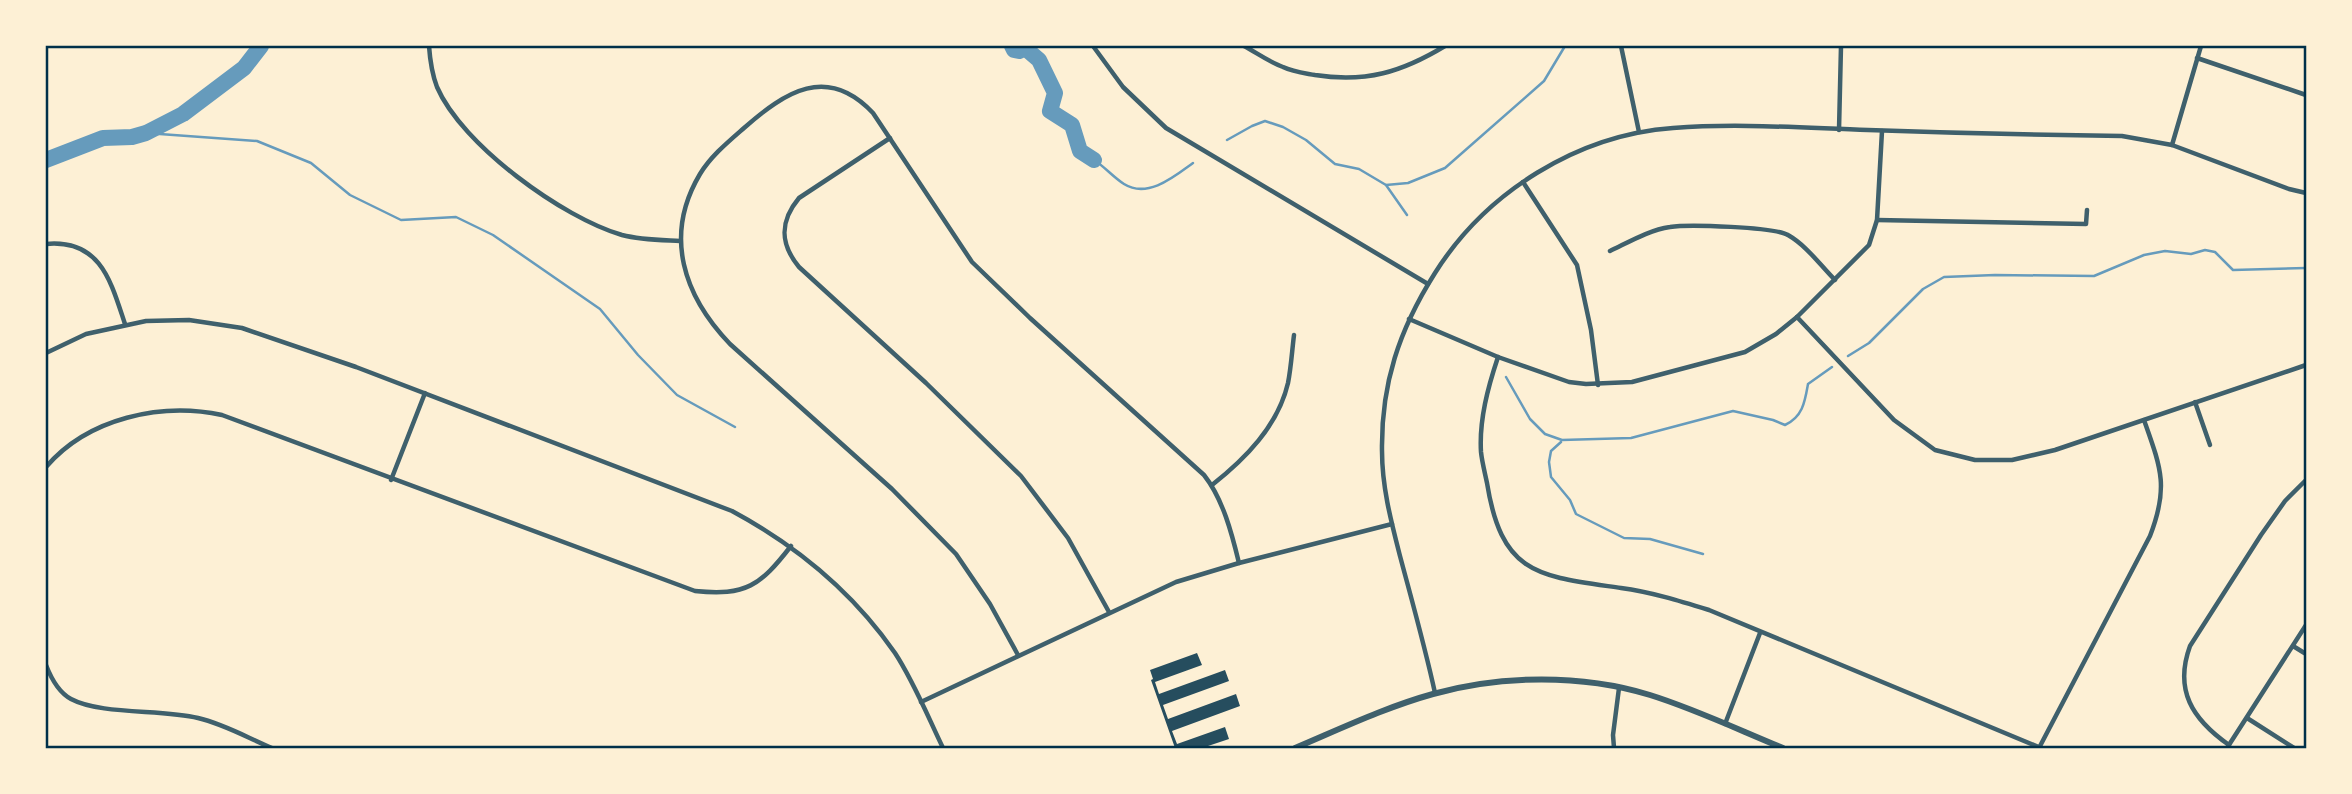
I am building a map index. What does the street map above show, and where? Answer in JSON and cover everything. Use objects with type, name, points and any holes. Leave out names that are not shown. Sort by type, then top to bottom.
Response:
[{"type":"street","points":[[429,46],[437,86],[448,107],[476,139],[523,180],[601,228],[635,238],[680,241]]},
{"type":"street","points":[[1093,46],[1123,87],[1166,128],[1428,284]]},
{"type":"street","points":[[1244,46],[1282,67],[1341,78],[1363,78],[1401,69],[1445,46]]},
{"type":"street","points":[[1621,46],[1639,132]]},
{"type":"street","points":[[1839,130],[1840,46]]},
{"type":"street","points":[[2172,145],[2201,46]]},
{"type":"street","points":[[2197,58],[2306,95]]},
{"type":"street","points":[[1018,655],[990,604],[956,554],[892,489],[730,344],[709,322],[690,288],[680,241],[685,211],[700,173],[725,144],[771,104],[789,94],[807,88],[826,88],[848,93],[862,101],[873,113],[972,262],[1030,318],[1191,462],[1212,485],[1231,534],[1238,564]]},
{"type":"street","points":[[1435,693],[1385,492],[1382,462],[1384,410],[1396,351],[1409,318],[1428,284],[1467,230],[1507,193],[1548,167],[1608,140],[1639,132],[1672,128],[2122,136],[2172,145],[2306,193]]},
{"type":"street","points":[[1409,318],[1498,358],[1569,382],[1598,385],[1632,382],[1745,352],[1776,334],[1797,317],[1869,245],[1877,220],[1882,131]]},
{"type":"street","points":[[890,138],[799,198],[791,208],[783,227],[786,249],[799,267],[926,383],[1021,476],[1068,538],[1109,612]]},
{"type":"street","points":[[1523,183],[1577,265],[1591,330],[1598,385]]},
{"type":"street","points":[[1877,220],[2086,224],[2087,210]]},
{"type":"street","points":[[1610,251],[1653,231],[1670,227],[1776,231],[1790,236],[1835,280]]},
{"type":"street","points":[[46,244],[68,245],[94,257],[112,282],[125,324]]},
{"type":"street","points":[[1797,317],[1894,420],[1935,450],[1951,456],[1994,462],[2021,459],[2055,450],[2306,365]]},
{"type":"street","points":[[46,353],[86,334],[125,324],[189,320],[242,328],[425,393],[732,511],[791,546],[847,593],[896,655],[943,748]]},
{"type":"street","points":[[1212,485],[1250,452],[1279,408],[1288,384],[1294,335]]},
{"type":"street","points":[[1498,358],[1483,417],[1481,452],[1494,519],[1501,538],[1514,556],[1543,575],[1623,588],[1709,610],[2040,748],[2150,536],[2158,515],[2162,498],[2158,460],[2144,420]]},
{"type":"street","points":[[391,480],[425,393]]},
{"type":"street","points":[[2195,402],[2210,445]]},
{"type":"street","points":[[46,467],[67,447],[104,426],[144,414],[188,410],[222,415],[695,591],[720,593],[745,588],[771,572],[791,546]]},
{"type":"street","points":[[2306,480],[2285,501],[2260,535],[2190,646],[2184,662],[2185,689],[2192,708],[2206,727],[2228,747],[2306,625]]},
{"type":"street","points":[[921,702],[1176,582],[1392,524]]},
{"type":"street","points":[[1725,724],[1760,633]]},
{"type":"street","points":[[2293,646],[2306,654]]},
{"type":"street","points":[[46,665],[59,689],[70,699],[104,708],[181,714],[201,719],[272,748]]},
{"type":"street","points":[[1295,748],[1396,706],[1435,693],[1516,680],[1571,682],[1619,688],[1658,698],[1783,748]]},
{"type":"street","points":[[1614,748],[1619,688]]},
{"type":"street","points":[[2247,718],[2294,748]]},
{"type":"building","points":[[1197,653],[1202,665],[1155,682],[1159,694],[1225,670],[1229,681],[1163,705],[1168,719],[1236,694],[1240,706],[1172,731],[1177,744],[1225,727],[1229,739],[1202,748],[1175,748],[1150,670]]},
{"type":"waterway","points":[[46,160],[103,138],[132,137],[146,133],[183,114],[244,68],[261,46]]},
{"type":"waterway","points":[[1012,46],[1019,51],[1025,48],[1039,60],[1055,93],[1050,111],[1072,125],[1080,151],[1094,160]]},
{"type":"waterway","points":[[1386,185],[1408,183],[1445,168],[1544,81],[1565,46]]},
{"type":"waterway","points":[[1227,140],[1265,121],[1283,127],[1306,140],[1335,164],[1359,169],[1386,185],[1407,215]]},
{"type":"waterway","points":[[146,133],[257,141],[311,163],[350,195],[401,220],[456,217],[493,235],[600,309],[638,355],[677,395],[735,427]]},
{"type":"waterway","points":[[1094,160],[1124,184],[1142,189],[1161,184],[1193,163]]},
{"type":"waterway","points":[[1848,356],[1869,343],[1923,289],[1944,277],[2094,276],[2144,255],[2165,251],[2191,254],[2205,250],[2215,252],[2233,270],[2306,268]]},
{"type":"waterway","points":[[1506,377],[1530,419],[1545,434],[1562,440],[1631,438],[1733,411],[1785,425],[1799,413],[1808,384],[1832,367]]},
{"type":"waterway","points":[[1561,442],[1551,451],[1551,477],[1570,500],[1576,514],[1624,538],[1650,539],[1703,554]]}]
